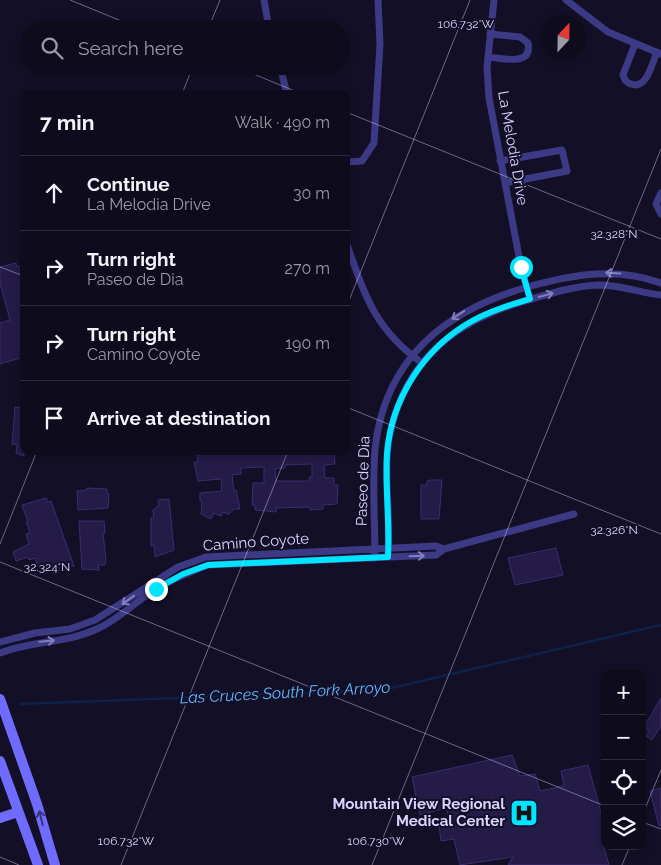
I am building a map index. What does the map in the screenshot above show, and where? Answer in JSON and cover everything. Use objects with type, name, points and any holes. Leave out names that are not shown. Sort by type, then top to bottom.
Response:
[{"type":"main road","points":[[0,698],[37,804],[54,865]]},
{"type":"main road","points":[[0,761],[38,865]]},
{"type":"main road","points":[[0,818],[18,812]]},
{"type":"street","points":[[264,0],[267,20]]},
{"type":"street","points":[[350,162],[362,161],[374,143],[380,44],[378,0]]},
{"type":"street","name":"La Melodia Drive","points":[[494,0],[488,57],[489,98],[500,160],[530,299]]},
{"type":"street","points":[[566,0],[598,26],[659,53],[645,81],[638,85],[632,85],[626,81],[623,75],[635,44]]},
{"type":"street","points":[[488,57],[521,60],[529,52],[528,43],[523,38],[490,34]]},
{"type":"street","points":[[283,75],[287,90]]},
{"type":"street","points":[[500,160],[562,150],[567,171],[505,183]]},
{"type":"street","points":[[661,193],[656,204],[661,214]]},
{"type":"street","points":[[350,254],[374,315],[396,342],[422,363]]},
{"type":"street","name":"Paseo de Dia","points":[[376,558],[374,458],[376,438],[389,396],[412,356],[434,333],[460,313],[486,300],[565,277],[593,273],[626,274],[661,283]]},
{"type":"street","name":"Paseo de Dia","points":[[388,557],[387,472],[390,437],[402,396],[422,363],[442,342],[472,320],[491,312],[568,289],[598,285],[626,287],[661,295]]},
{"type":"street","name":"Camino Coyote","points":[[0,653],[37,642],[72,639],[100,628],[119,617],[156,589],[183,574],[208,565],[436,555],[444,549],[574,514]]},
{"type":"street","name":"Camino Coyote","points":[[0,642],[35,633],[70,629],[95,620],[178,567],[206,556],[436,546],[444,549]]},
{"type":"building","points":[[16,263],[17,267],[20,266],[20,358],[0,364],[0,323],[10,320],[0,283],[0,267]]},
{"type":"building","points":[[15,407],[20,408],[20,454],[16,453],[17,445],[12,444]]},
{"type":"building","points":[[197,455],[334,455],[335,464],[324,465],[325,478],[334,478],[334,485],[338,485],[337,504],[323,505],[323,509],[310,510],[310,507],[276,508],[276,512],[255,510],[255,505],[252,505],[253,483],[264,483],[264,467],[241,468],[241,474],[232,475],[234,491],[236,490],[240,509],[234,509],[229,514],[223,512],[221,516],[214,513],[211,519],[201,514],[202,502],[200,501],[200,493],[222,491],[221,479],[198,481],[194,462],[198,462]],"holes":[[[312,464],[312,477],[309,477],[309,481],[276,481],[275,469],[285,468],[285,465]]]},
{"type":"building","points":[[442,480],[439,519],[421,519],[421,485],[427,485],[427,481]]},
{"type":"building","points":[[87,488],[107,489],[107,494],[109,494],[108,508],[78,510],[77,491],[87,490]]},
{"type":"building","points":[[46,498],[48,502],[51,501],[74,566],[53,573],[49,563],[38,567],[35,558],[29,560],[28,557],[16,561],[13,552],[29,544],[26,534],[30,533],[22,505]]},
{"type":"building","points":[[169,499],[174,550],[155,557],[154,545],[151,546],[151,518],[154,518],[153,510],[159,505],[158,500]]},
{"type":"building","points":[[79,521],[104,521],[105,533],[103,533],[106,560],[105,565],[98,565],[99,570],[82,569]]},
{"type":"building","points":[[556,548],[563,575],[515,585],[508,558]]},
{"type":"building","points":[[661,698],[661,726],[652,740],[646,736],[649,731],[646,729],[646,724]]},
{"type":"building","name":"Mountain View Regional Medical Center","points":[[512,755],[520,776],[535,774],[540,791],[564,786],[561,771],[588,765],[601,812],[601,850],[605,850],[609,865],[508,865],[513,857],[460,865],[454,839],[441,841],[439,827],[451,824],[446,808],[420,815],[412,777]]},
{"type":"building","points":[[661,788],[661,825],[659,826],[650,791]]},
{"type":"waterway","name":"Las Cruces South Fork Arroyo","points":[[21,704],[383,690],[661,625]]},
{"type":"place","name":"Mountain View Regional Medical Center","points":[[524,813]]},
{"type":"route","points":[[156,589],[183,574],[208,565],[388,557],[388,446],[393,420],[402,396],[427,358],[454,332],[484,314],[530,299],[521,267]]}]
